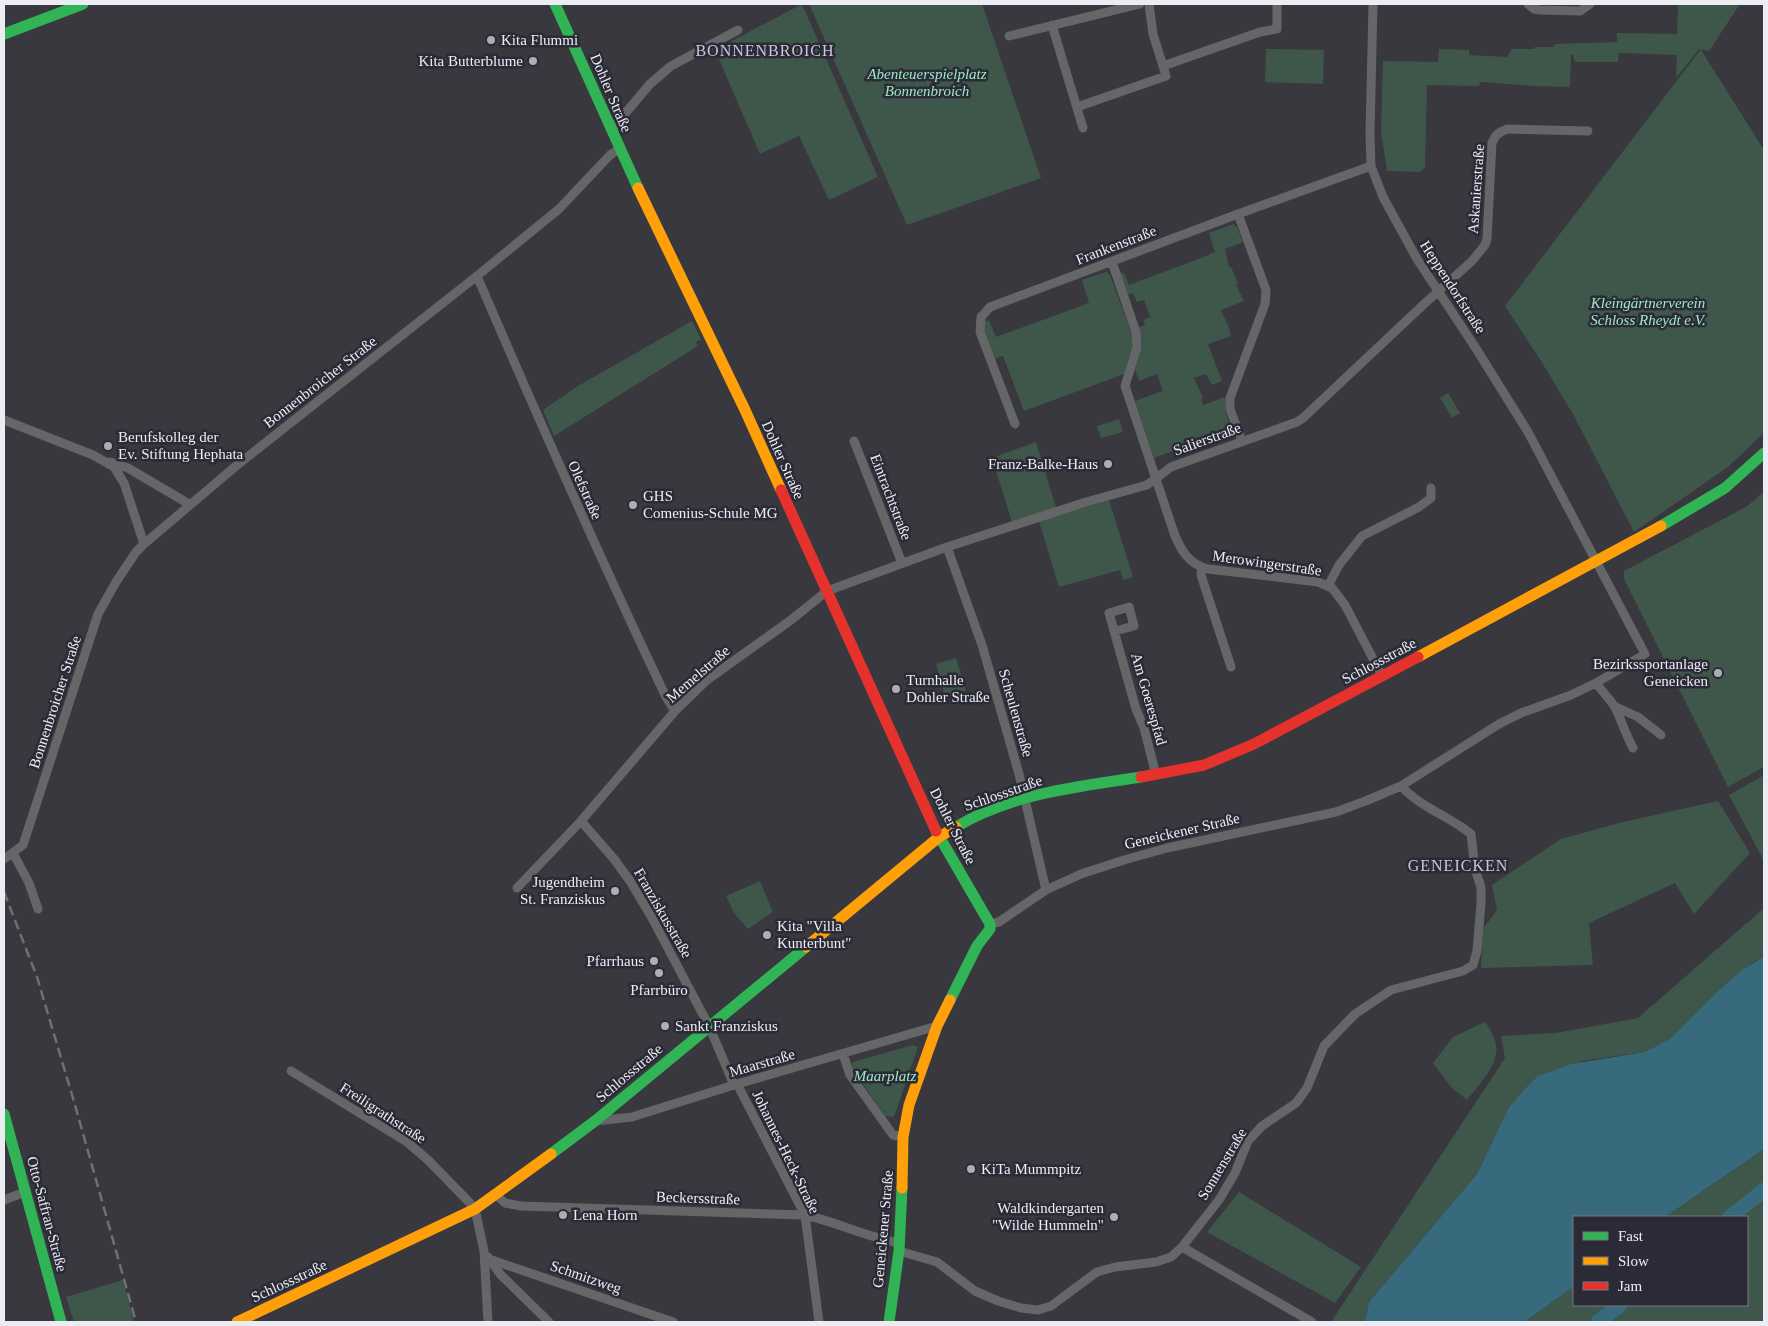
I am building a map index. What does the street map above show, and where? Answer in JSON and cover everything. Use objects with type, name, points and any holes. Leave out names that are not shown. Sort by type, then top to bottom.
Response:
[{"type":"street","points":[[4,34],[83,4]]},
{"type":"street","name":"Dohler Straße","points":[[555,4],[619,149],[745,410],[939,837],[990,924]]},
{"type":"street","points":[[1009,36],[1140,4]]},
{"type":"street","points":[[1077,107],[1166,76],[1153,34],[1149,4]]},
{"type":"street","points":[[1163,66],[1260,32],[1277,29],[1277,4]]},
{"type":"street","name":"Heppendorfstraße","points":[[1373,4],[1371,166],[1383,197],[1417,259],[1528,432],[1598,562]]},
{"type":"street","points":[[1528,4],[1534,9],[1540,10],[1580,10],[1590,4]]},
{"type":"street","points":[[1052,25],[1083,128]]},
{"type":"street","points":[[611,130],[650,84],[671,66],[738,30]]},
{"type":"street","name":"Askanierstraße","points":[[1439,291],[1472,261],[1485,245],[1494,136],[1507,129],[1588,131]]},
{"type":"street","name":"Bonnenbroicher Straße","points":[[4,859],[23,845],[98,614],[136,552],[189,504],[559,209],[610,155],[619,149]]},
{"type":"street","name":"Frankenstraße","points":[[1015,424],[980,332],[981,317],[990,307],[1371,166]]},
{"type":"street","points":[[1238,214],[1266,290],[1265,304],[1230,398],[1230,409],[1242,441]]},
{"type":"street","name":"Merowingerstraße","points":[[1112,262],[1136,332],[1137,347],[1124,386],[1178,543],[1185,555],[1196,565],[1202,567],[1308,580],[1328,586],[1339,596],[1345,605],[1382,676]]},
{"type":"street","name":"Olefstraße","points":[[477,276],[611,581],[675,711]]},
{"type":"street","name":"Salierstraße","points":[[947,547],[1086,502],[1147,485],[1171,467],[1303,418],[1439,291]]},
{"type":"street","points":[[4,420],[128,468],[189,504]]},
{"type":"street","name":"Eintrachtstraße","points":[[854,441],[902,563]]},
{"type":"street","name":"Schlossstraße","points":[[237,1322],[475,1209],[496,1195],[594,1121],[939,837],[964,822],[1024,798],[1156,775],[1204,765],[1228,756],[1260,741],[1598,562],[1692,509],[1725,488],[1764,453]]},
{"type":"street","points":[[105,460],[114,466],[124,483],[144,544]]},
{"type":"street","name":"Merowingerstraße","points":[[1328,586],[1339,565],[1362,536],[1418,507],[1431,498],[1431,488]]},
{"type":"street","name":"Memelstraße","points":[[517,888],[581,821],[675,711],[707,680],[791,620],[827,591],[947,547]]},
{"type":"street","name":"Scheulenstraße","points":[[947,547],[982,645],[1024,798],[1046,890]]},
{"type":"street","name":"Geneickener Straße","points":[[889,1322],[899,1247],[903,1138],[909,1105],[936,1026],[977,946],[990,929],[990,924],[999,922],[1046,890],[1081,874],[1168,848],[1336,812],[1401,786],[1499,724],[1596,683],[1645,654],[1598,562]]},
{"type":"street","name":"Merowingerstraße","points":[[1202,567],[1201,575],[1231,667]]},
{"type":"street","name":"Am Goerespfad","points":[[1115,631],[1156,775]]},
{"type":"street","points":[[1596,683],[1604,695],[1616,707],[1638,717],[1661,735]]},
{"type":"street","points":[[1616,707],[1623,728],[1633,748]]},
{"type":"street","name":"Sonnenstraße","points":[[899,1247],[937,1262],[975,1291],[1021,1308],[1038,1310],[1051,1306],[1097,1272],[1156,1262],[1171,1257],[1182,1247],[1219,1200],[1235,1173],[1248,1141],[1262,1126],[1296,1103],[1307,1088],[1324,1046],[1355,1014],[1391,990],[1463,971],[1473,965],[1477,951],[1482,903],[1475,869],[1471,834],[1461,826],[1410,797],[1401,786]]},
{"type":"street","name":"Franziskusstraße","points":[[581,821],[614,858],[630,881],[652,918],[709,1026]]},
{"type":"street","points":[[13,853],[29,883],[38,909]]},
{"type":"street","name":"Johannes-Heck-Straße","points":[[709,1026],[735,1084],[805,1215],[819,1322]]},
{"type":"street","name":"Maarstraße","points":[[594,1121],[632,1117],[735,1084],[936,1026]]},
{"type":"street","points":[[842,1054],[850,1075],[893,1134],[903,1138]]},
{"type":"street","name":"Freiligrathstraße","points":[[291,1071],[407,1142],[428,1160],[475,1209]]},
{"type":"street","name":"Otto-Saffran-Straße","points":[[4,1114],[61,1322]]},
{"type":"street","points":[[4,1200],[25,1192]]},
{"type":"street","name":"Beckersstraße","points":[[496,1195],[505,1203],[521,1206],[805,1215],[878,1238],[899,1247]]},
{"type":"street","points":[[475,1209],[484,1251],[488,1322]]},
{"type":"street","points":[[1182,1247],[1312,1322]]},
{"type":"street","points":[[484,1251],[500,1274],[549,1322]]},
{"type":"street","name":"Schmitzweg","points":[[489,1259],[672,1322]]},
{"type":"green space","points":[[802,4],[878,177],[829,200],[799,136],[760,154],[715,50]]},
{"type":"green space","name":"Abenteuerspielplatz Bonnenbroich","points":[[809,4],[982,4],[1041,178],[907,225]]},
{"type":"green space","name":"Kleingärtnerverein Schloss Rheydt e.V.","points":[[1678,4],[1740,4],[1709,51],[1701,50],[1764,150],[1764,433],[1728,467],[1634,532],[1574,416],[1505,306],[1701,49],[1699,49],[1676,78],[1677,55],[1619,53],[1618,62],[1575,62],[1573,55],[1571,55],[1570,87],[1483,82],[1480,82],[1479,86],[1427,85],[1425,167],[1420,172],[1387,171],[1381,131],[1383,61],[1438,62],[1439,49],[1469,50],[1469,55],[1507,57],[1512,49],[1554,47],[1555,44],[1617,42],[1617,33],[1677,34]]},
{"type":"green space","points":[[1266,49],[1324,50],[1323,84],[1265,82]]},
{"type":"green space","points":[[1233,224],[1237,227],[1243,242],[1225,249],[1229,267],[1231,267],[1238,283],[1236,285],[1244,301],[1221,310],[1231,336],[1208,344],[1222,381],[1212,385],[1206,374],[1194,378],[1203,398],[1201,399],[1203,405],[1225,397],[1225,410],[1231,429],[1154,458],[1135,401],[1163,391],[1157,374],[1139,381],[1135,370],[1142,344],[1138,328],[1145,325],[1143,320],[1150,317],[1144,300],[1137,302],[1133,293],[1127,295],[1118,272],[1124,273],[1129,285],[1209,255],[1215,252],[1209,233]]},
{"type":"green space","points":[[1106,272],[1110,275],[1133,338],[1132,349],[1124,374],[1024,411],[1003,356],[993,359],[984,333],[983,322],[989,320],[996,337],[1089,303],[1082,280]]},
{"type":"green space","points":[[692,321],[701,339],[696,342],[698,346],[554,436],[543,410],[578,386]]},
{"type":"green space","points":[[1448,393],[1460,413],[1452,418],[1440,398]]},
{"type":"green space","points":[[1119,419],[1123,432],[1101,438],[1097,426]]},
{"type":"green space","points":[[1036,442],[1056,508],[1012,522],[992,458]]},
{"type":"green space","name":"Bezirkssportanlage Geneicken","points":[[1764,492],[1764,767],[1728,787],[1624,579],[1624,571],[1746,507]]},
{"type":"green space","points":[[1109,500],[1133,577],[1123,580],[1120,570],[1059,587],[1039,521]]},
{"type":"green space","points":[[956,658],[966,691],[945,697],[936,664]]},
{"type":"green space","points":[[1764,775],[1764,861],[1729,795]]},
{"type":"green space","points":[[1718,801],[1750,853],[1694,914],[1675,883],[1589,923],[1593,965],[1481,968],[1483,929],[1497,910],[1492,885],[1561,839],[1623,822]]},
{"type":"green space","points":[[760,881],[773,912],[748,929],[734,913],[726,896]]},
{"type":"green space","points":[[1764,908],[1764,957],[1752,963],[1717,992],[1671,1038],[1645,1052],[1582,1061],[1508,1109],[1477,1174],[1369,1302],[1365,1322],[1331,1322],[1505,1058],[1501,1036],[1556,1033],[1638,1018]]},
{"type":"green space","points":[[1485,1022],[1493,1034],[1496,1054],[1488,1073],[1467,1100],[1451,1087],[1433,1063],[1453,1037]]},
{"type":"green space","name":"Maarplatz","points":[[913,1045],[918,1047],[895,1114],[893,1117],[885,1116],[851,1066],[853,1062]]},
{"type":"green space","points":[[1764,1149],[1764,1322],[1525,1322],[1573,1287],[1573,1306],[1748,1306],[1748,1216],[1666,1216]]},
{"type":"green space","points":[[1239,1192],[1361,1267],[1335,1303],[1207,1232]]},
{"type":"green space","points":[[123,1280],[134,1322],[74,1322],[66,1297]]},
{"type":"water","points":[[1764,957],[1764,1149],[1666,1216],[1573,1216],[1573,1287],[1525,1322],[1365,1322],[1369,1302],[1477,1174],[1508,1109],[1538,1076],[1571,1064],[1645,1052],[1671,1038],[1743,969]]},
{"type":"waterway","points":[[1731,1216],[1764,1190]]},
{"type":"waterway","points":[[1598,1322],[1619,1306]]},
{"type":"railway","points":[[4,892],[37,977],[136,1322]]},
{"type":"traffic: fast","points":[[4,34],[83,4]]},
{"type":"traffic: fast","points":[[555,4],[638,188]]},
{"type":"traffic: fast","points":[[1661,526],[1725,488],[1764,453]]},
{"type":"traffic: fast","points":[[956,827],[1000,806],[1023,799],[1070,788],[1141,777]]},
{"type":"traffic: fast","points":[[936,831],[990,924],[990,929],[977,946],[950,1000]]},
{"type":"traffic: fast","points":[[551,1154],[595,1121],[806,947]]},
{"type":"traffic: fast","points":[[4,1114],[61,1322]]},
{"type":"traffic: fast","points":[[889,1322],[899,1251],[902,1188]]},
{"type":"traffic: slow","points":[[638,188],[745,410],[781,490]]},
{"type":"traffic: slow","points":[[1418,657],[1661,526]]},
{"type":"traffic: slow","points":[[806,947],[939,837],[956,827]]},
{"type":"traffic: slow","points":[[902,1188],[903,1137],[909,1105],[937,1026],[950,1000]]},
{"type":"traffic: slow","points":[[237,1322],[475,1209],[551,1154]]},
{"type":"traffic: jam","points":[[781,490],[936,831]]},
{"type":"traffic: jam","points":[[1141,777],[1204,765],[1254,744],[1418,657]]},
{"type":"place","name":"Kita Flummi","points":[[491,40]]},
{"type":"place","name":"Kita Butterblume","points":[[533,61]]},
{"type":"place","name":"Berufskolleg der Ev. Stiftung Hephata","points":[[108,446]]},
{"type":"place","name":"Franz-Balke-Haus","points":[[1108,464]]},
{"type":"place","name":"GHS Comenius-Schule MG","points":[[633,505]]},
{"type":"place","name":"Bezirkssportanlage Geneicken","points":[[1718,673]]},
{"type":"place","name":"Turnhalle Dohler Straße","points":[[896,689]]},
{"type":"place","name":"Jugendheim St. Franziskus","points":[[615,891]]},
{"type":"place","name":"Kita \"Villa Kunterbunt\"","points":[[767,935]]},
{"type":"place","name":"Pfarrhaus","points":[[654,961]]},
{"type":"place","name":"Pfarrbüro","points":[[659,973]]},
{"type":"place","name":"Sankt Franziskus","points":[[665,1026]]},
{"type":"place","name":"KiTa Mummpitz","points":[[971,1169]]},
{"type":"place","name":"Lena Horn","points":[[563,1215]]},
{"type":"place","name":"Waldkindergarten \"Wilde Hummeln\"","points":[[1114,1217]]},
{"type":"district","name":"BONNENBROICH","points":[[765,50]]},
{"type":"district","name":"GENEICKEN","points":[[1458,865]]}]
